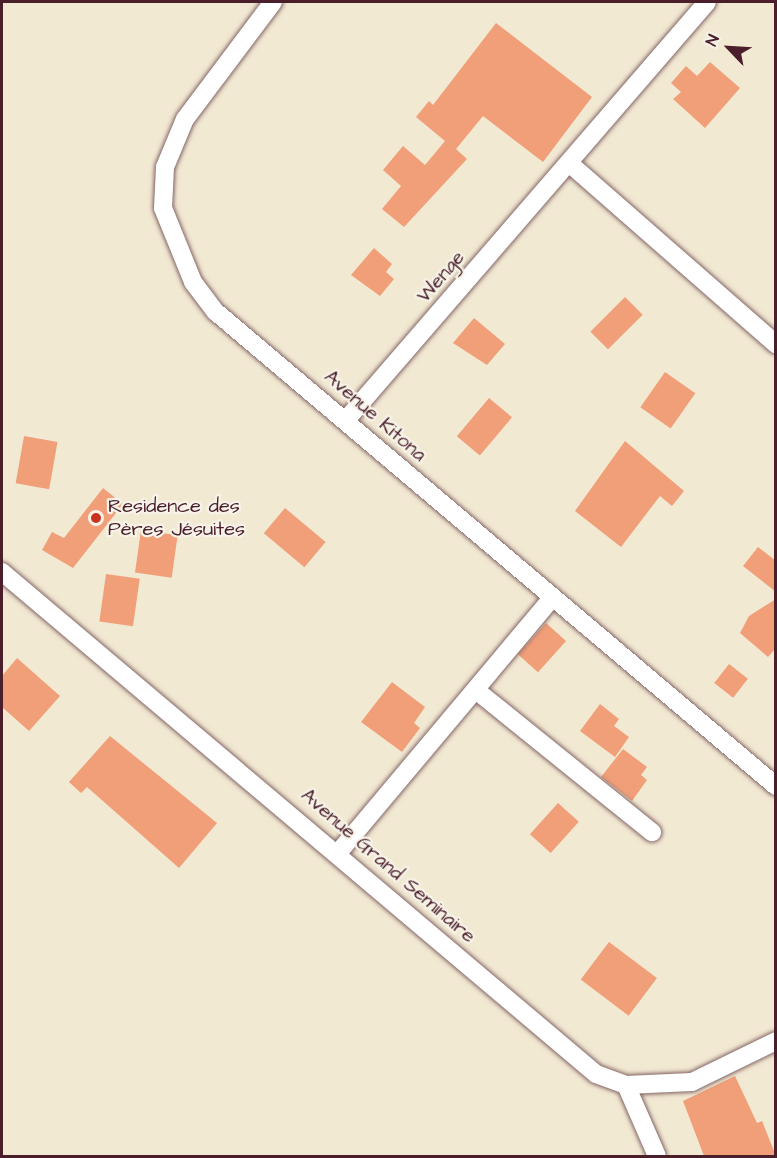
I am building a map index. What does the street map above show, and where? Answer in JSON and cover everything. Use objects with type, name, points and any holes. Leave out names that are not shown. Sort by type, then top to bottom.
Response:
[{"type":"street","name":"Avenue Kitona","points":[[273,2],[185,119],[165,167],[163,208],[193,282],[216,312],[346,420],[551,599],[776,786]]},
{"type":"street","name":"Wenge","points":[[346,420],[707,2]]},
{"type":"street","points":[[569,163],[776,344]]},
{"type":"street","name":"Avenue Grand Seminaire","points":[[2,572],[338,853],[596,1074],[626,1085],[692,1082],[776,1041]]},
{"type":"street","points":[[338,853],[477,691],[551,599]]},
{"type":"street","points":[[477,691],[652,832]]},
{"type":"street","points":[[626,1085],[657,1156]]},
{"type":"building","points":[[496,23],[592,97],[543,162],[483,116],[456,149],[467,159],[404,227],[382,209],[401,186],[383,170],[403,146],[425,165],[445,141],[416,117],[429,101],[433,105]]},
{"type":"building","points":[[710,62],[740,88],[705,128],[673,99],[681,92],[671,83],[686,66],[697,76]]},
{"type":"building","points":[[374,248],[392,264],[386,272],[394,279],[380,296],[351,275]]},
{"type":"building","points":[[625,297],[643,315],[608,349],[590,332]]},
{"type":"building","points":[[474,318],[505,344],[487,365],[453,343]]},
{"type":"building","points":[[665,372],[695,393],[671,428],[640,407]]},
{"type":"building","points":[[489,398],[512,417],[480,456],[457,436]]},
{"type":"building","points":[[24,436],[57,442],[49,489],[16,483]]},
{"type":"building","points":[[625,441],[684,491],[672,506],[660,496],[621,547],[575,511]]},
{"type":"building","name":"Residence des Pères Jésuites","points":[[103,488],[123,504],[73,568],[42,550],[52,532],[64,538]]},
{"type":"building","points":[[285,508],[326,542],[304,567],[264,533]]},
{"type":"building","name":"Residence des Pères Jésuites","points":[[141,530],[178,535],[172,578],[135,573]]},
{"type":"building","points":[[758,547],[776,561],[776,592],[743,566]]},
{"type":"building","name":"Residence des Pères Jésuites","points":[[106,574],[140,579],[133,626],[99,622]]},
{"type":"building","points":[[776,599],[776,648],[768,657],[740,633],[749,616]]},
{"type":"building","points":[[546,623],[566,641],[538,672],[518,654]]},
{"type":"building","points":[[17,658],[60,696],[29,731],[2,707],[2,676]]},
{"type":"building","points":[[729,664],[748,679],[733,698],[714,683]]},
{"type":"building","points":[[392,682],[425,707],[414,723],[420,728],[402,752],[361,722]]},
{"type":"building","points":[[600,704],[619,719],[614,726],[629,737],[615,757],[580,731]]},
{"type":"building","points":[[110,736],[217,823],[179,868],[87,787],[81,793],[69,782]]},
{"type":"building","points":[[623,749],[647,767],[641,775],[647,780],[632,801],[601,777]]},
{"type":"building","points":[[558,803],[579,822],[551,853],[530,834]]},
{"type":"building","points":[[609,942],[657,978],[629,1016],[581,980]]},
{"type":"building","points":[[735,1076],[757,1123],[762,1121],[776,1156],[704,1156],[683,1101]]},
{"type":"place","name":"Residence des Pères Jésuites","points":[[96,518]]}]
